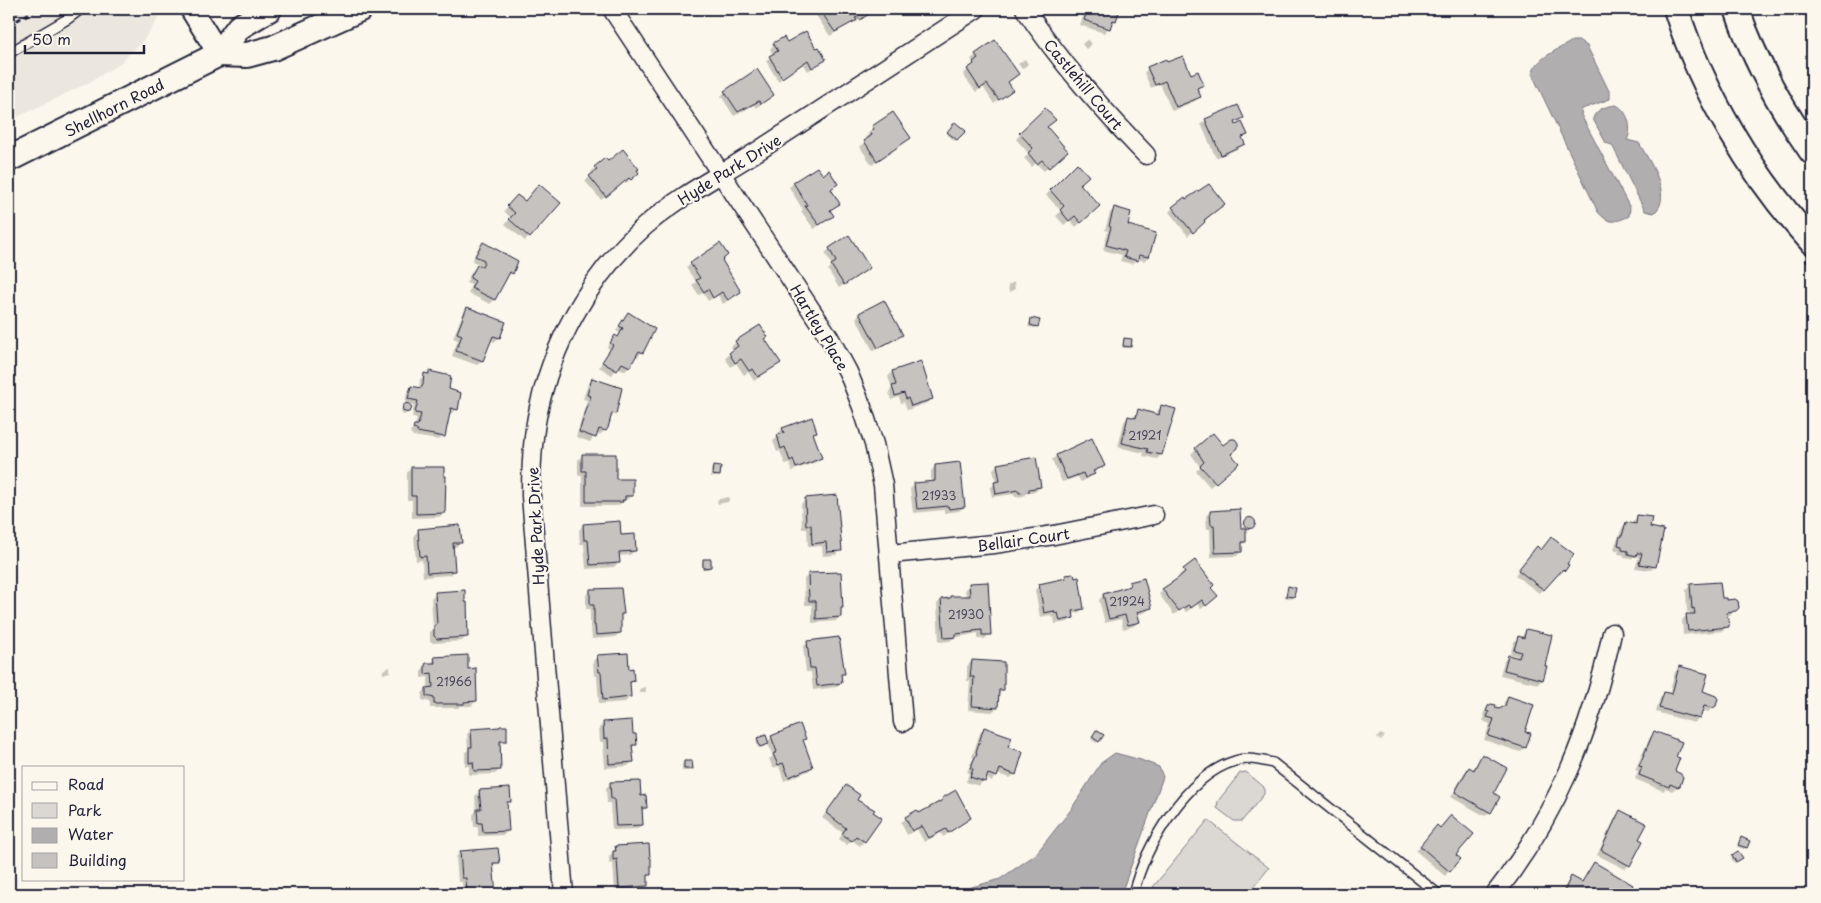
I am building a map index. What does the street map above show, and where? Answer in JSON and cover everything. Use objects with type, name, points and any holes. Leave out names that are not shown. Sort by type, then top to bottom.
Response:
[{"type":"main road","name":"Shellhorn Road","points":[[9,159],[219,54],[239,27],[269,9]]},
{"type":"main road","name":"Shellhorn Road","points":[[219,54],[247,55],[273,48],[360,9]]},
{"type":"main road","points":[[1676,9],[1718,108],[1745,154],[1780,203],[1812,242]]},
{"type":"main road","points":[[1737,9],[1746,33],[1781,105],[1812,152]]},
{"type":"street","points":[[191,9],[219,54]]},
{"type":"street","name":"Hartley Place","points":[[612,9],[830,338],[848,372],[874,444],[883,484],[903,722]]},
{"type":"street","name":"Hyde Park Drive","points":[[564,894],[531,496],[531,460],[537,418],[545,383],[558,349],[574,316],[593,286],[615,257],[644,227],[669,207],[976,9]]},
{"type":"street","name":"Castlehill Court","points":[[1025,9],[1069,70],[1102,109],[1146,155]]},
{"type":"street","name":"Bellair Court","points":[[890,554],[994,544],[1054,535],[1154,515]]},
{"type":"street","points":[[1495,894],[1524,855],[1563,786],[1579,750],[1592,712],[1604,673],[1612,633]]},
{"type":"lane","points":[[9,53],[69,18],[80,9]]},
{"type":"lane","points":[[1133,894],[1148,852],[1175,806],[1212,771],[1236,760],[1255,759],[1273,763],[1438,894]]},
{"type":"path","points":[[9,25],[37,9]]},
{"type":"shaded area","points":[[9,9],[161,9],[157,21],[143,41],[119,64],[90,82],[9,121]]},
{"type":"green space","points":[[1246,772],[1264,787],[1264,794],[1242,821],[1234,821],[1217,808],[1218,801],[1240,773]]},
{"type":"green space","points":[[1208,820],[1269,868],[1248,894],[1163,894],[1153,887]]},
{"type":"water","points":[[1572,41],[1580,41],[1587,46],[1610,93],[1610,99],[1582,109],[1581,115],[1630,208],[1629,216],[1620,220],[1612,221],[1605,219],[1598,212],[1532,74],[1543,58]]},
{"type":"water","points":[[1616,105],[1624,111],[1628,120],[1630,131],[1627,140],[1639,143],[1658,178],[1662,198],[1660,206],[1654,213],[1645,211],[1612,145],[1606,143],[1593,119],[1599,110]]},
{"type":"water","points":[[1115,753],[1159,767],[1163,777],[1121,894],[959,894],[972,887],[1000,879],[1035,855],[1070,811],[1101,763]]},
{"type":"building","points":[[819,9],[869,9],[867,11],[869,14],[860,20],[858,17],[855,18],[857,20],[835,32]]},
{"type":"building","points":[[1088,9],[1120,9],[1116,21],[1113,20],[1110,29],[1084,20]]},
{"type":"building","points":[[806,31],[816,48],[819,47],[826,60],[812,68],[808,60],[782,78],[769,56],[778,51],[773,43],[784,37],[787,42]]},
{"type":"building","points":[[995,40],[1019,74],[1008,82],[1013,90],[999,100],[987,84],[980,89],[967,69],[978,58],[975,54]]},
{"type":"building","points":[[1183,56],[1191,74],[1198,71],[1204,85],[1197,88],[1201,97],[1176,107],[1165,81],[1155,85],[1147,67],[1166,59],[1167,62]]},
{"type":"building","points":[[757,69],[774,95],[761,104],[759,101],[738,112],[724,91]]},
{"type":"building","points":[[1238,105],[1244,118],[1235,122],[1236,125],[1242,122],[1248,135],[1242,137],[1245,144],[1221,155],[1205,119]]},
{"type":"building","points":[[1045,108],[1056,120],[1047,127],[1068,151],[1049,168],[1042,160],[1037,164],[1028,153],[1033,148],[1019,133]]},
{"type":"building","points":[[893,112],[911,138],[877,161],[864,141],[872,135],[870,132],[874,129],[872,126]]},
{"type":"building","points":[[955,122],[966,131],[957,140],[947,132]]},
{"type":"building","points":[[623,149],[639,169],[637,170],[639,173],[631,180],[629,178],[606,197],[589,176],[597,170],[594,167],[605,158],[608,161]]},
{"type":"building","points":[[1077,163],[1089,176],[1080,184],[1100,206],[1081,223],[1075,216],[1069,221],[1060,210],[1064,206],[1050,190]]},
{"type":"building","points":[[817,167],[823,175],[829,170],[838,184],[831,189],[840,204],[830,210],[834,216],[819,225],[805,206],[807,205],[793,182]]},
{"type":"building","points":[[539,184],[561,203],[530,238],[509,219],[515,213],[507,206],[517,195],[525,201]]},
{"type":"building","points":[[1209,184],[1225,204],[1204,220],[1205,222],[1193,233],[1172,207],[1185,197],[1186,199]]},
{"type":"building","points":[[1114,207],[1131,212],[1128,225],[1156,233],[1149,257],[1139,255],[1138,261],[1124,257],[1126,251],[1106,245]]},
{"type":"building","points":[[849,235],[870,268],[844,285],[831,265],[836,262],[829,248]]},
{"type":"building","points":[[483,242],[518,261],[513,274],[510,272],[495,300],[471,288],[475,281],[470,278],[477,265],[482,267],[484,263],[484,260],[475,256]]},
{"type":"building","points":[[720,243],[728,255],[722,260],[741,292],[728,300],[722,292],[713,298],[708,289],[704,292],[696,280],[700,278],[690,263]]},
{"type":"building","points":[[884,300],[903,335],[878,348],[859,313]]},
{"type":"building","points":[[467,307],[506,322],[500,338],[493,336],[483,361],[456,351],[462,335],[457,333]]},
{"type":"building","points":[[628,312],[655,329],[643,353],[639,351],[630,367],[622,363],[617,371],[602,362],[613,345],[610,343],[615,335],[618,337],[623,328],[619,326]]},
{"type":"building","points":[[1031,318],[1040,320],[1038,327],[1030,325]]},
{"type":"building","points":[[760,325],[768,337],[765,339],[781,363],[758,377],[753,369],[749,371],[741,359],[735,363],[729,353],[738,346],[735,341]]},
{"type":"building","points":[[1124,338],[1132,339],[1131,347],[1123,346]]},
{"type":"building","points":[[921,361],[933,399],[911,406],[904,393],[895,396],[892,386],[896,385],[892,371]]},
{"type":"building","points":[[429,371],[451,376],[449,389],[461,393],[458,410],[451,408],[445,437],[417,432],[417,430],[413,429],[414,425],[418,425],[421,414],[415,413],[418,401],[408,399],[411,386],[421,388],[424,373],[429,374]]},
{"type":"building","points":[[592,378],[622,388],[616,414],[612,413],[608,428],[606,431],[599,429],[596,438],[579,432],[591,396],[587,395]]},
{"type":"building","points":[[407,403],[412,408],[407,413],[402,408]]},
{"type":"building","points":[[1161,405],[1176,409],[1162,455],[1147,452],[1148,449],[1122,443],[1128,416],[1136,418],[1138,409],[1159,415]]},
{"type":"building","points":[[812,417],[817,432],[813,433],[822,458],[796,468],[793,459],[790,461],[785,447],[781,449],[777,435],[784,433],[782,428]]},
{"type":"building","points":[[1213,433],[1223,445],[1231,439],[1235,439],[1238,443],[1238,448],[1231,454],[1239,463],[1216,483],[1200,466],[1204,462],[1195,448]]},
{"type":"building","points":[[1092,438],[1105,466],[1093,471],[1095,474],[1085,478],[1083,473],[1067,479],[1056,455]]},
{"type":"building","points":[[582,454],[616,454],[616,479],[633,479],[633,496],[625,496],[625,500],[622,500],[623,502],[586,502],[586,471],[582,471]]},
{"type":"building","points":[[1036,457],[1041,487],[1029,489],[1029,492],[1019,493],[1018,490],[996,494],[994,482],[1000,481],[997,464]]},
{"type":"building","points":[[960,462],[965,507],[949,509],[948,506],[917,509],[914,483],[935,481],[935,465]]},
{"type":"building","points":[[713,466],[721,467],[720,476],[712,475]]},
{"type":"building","points":[[411,467],[444,467],[444,476],[446,476],[445,513],[416,514],[416,496],[411,496]]},
{"type":"building","points":[[837,495],[842,551],[827,552],[826,542],[812,544],[811,525],[806,525],[805,498]]},
{"type":"building","points":[[1240,509],[1241,528],[1246,528],[1246,542],[1242,542],[1242,552],[1215,553],[1214,525],[1211,525],[1210,511]]},
{"type":"building","points":[[1637,515],[1652,517],[1650,527],[1664,530],[1656,567],[1639,564],[1642,553],[1637,553],[1636,556],[1628,554],[1628,551],[1622,550],[1622,546],[1618,545],[1626,522],[1636,524]]},
{"type":"building","points":[[1250,517],[1256,523],[1250,529],[1244,523]]},
{"type":"building","points":[[620,521],[621,535],[635,534],[636,551],[619,552],[620,563],[590,565],[588,540],[584,540],[583,524]]},
{"type":"building","points":[[460,525],[462,543],[453,543],[455,571],[427,573],[426,556],[420,557],[418,529]]},
{"type":"building","points":[[1551,537],[1574,554],[1567,564],[1569,565],[1565,571],[1563,569],[1544,590],[1518,570],[1537,546],[1541,550]]},
{"type":"building","points":[[703,559],[711,559],[711,567],[703,568]]},
{"type":"building","points":[[1195,560],[1214,585],[1211,588],[1218,596],[1206,606],[1202,600],[1191,608],[1188,605],[1179,611],[1162,589],[1185,572],[1183,569]]},
{"type":"building","points":[[841,572],[843,608],[841,608],[841,617],[816,619],[816,601],[809,601],[808,573]]},
{"type":"building","points":[[1074,574],[1075,578],[1079,577],[1084,609],[1073,611],[1074,618],[1060,621],[1058,613],[1055,614],[1054,611],[1044,613],[1039,584],[1066,578],[1065,575]]},
{"type":"building","points":[[1144,578],[1152,608],[1137,612],[1140,622],[1128,625],[1125,615],[1109,619],[1103,594],[1130,586],[1129,582]]},
{"type":"building","points":[[988,582],[991,635],[982,635],[982,630],[944,638],[941,599],[950,598],[950,596],[970,596],[969,583]]},
{"type":"building","points":[[1720,582],[1722,598],[1738,601],[1739,608],[1736,611],[1727,612],[1729,627],[1688,631],[1686,614],[1695,614],[1694,608],[1692,609],[1690,584]]},
{"type":"building","points":[[1288,586],[1296,588],[1294,597],[1286,596]]},
{"type":"building","points":[[621,588],[624,614],[621,614],[621,633],[596,635],[594,605],[590,605],[590,589]]},
{"type":"building","points":[[465,590],[468,637],[437,639],[434,636],[434,626],[437,624],[435,592]]},
{"type":"building","points":[[1526,629],[1552,635],[1543,680],[1504,670],[1508,655],[1519,658],[1521,652],[1514,650],[1518,636],[1524,638]]},
{"type":"building","points":[[839,637],[845,674],[841,674],[842,683],[817,686],[815,668],[810,668],[807,641]]},
{"type":"building","points":[[628,653],[629,669],[633,668],[634,681],[630,682],[631,697],[603,700],[601,672],[599,672],[597,655]]},
{"type":"building","points":[[468,655],[468,669],[476,668],[477,701],[464,702],[464,704],[434,704],[434,698],[426,696],[426,688],[433,687],[432,673],[425,674],[426,663],[435,663],[434,657]]},
{"type":"building","points":[[972,660],[1004,662],[1004,690],[999,690],[998,708],[972,706],[974,677],[970,677]]},
{"type":"building","points":[[1679,666],[1708,674],[1703,691],[1716,696],[1718,699],[1716,706],[1713,708],[1704,706],[1700,719],[1659,708],[1664,692],[1672,694]]},
{"type":"building","points":[[1508,696],[1534,705],[1525,732],[1531,733],[1526,748],[1488,736],[1494,719],[1487,717],[1489,712],[1486,711],[1488,706],[1491,704],[1496,705],[1495,708],[1499,709],[1505,706]]},
{"type":"building","points":[[632,720],[633,734],[636,734],[637,745],[632,745],[634,762],[609,764],[608,738],[604,739],[603,722]]},
{"type":"building","points":[[800,724],[806,739],[803,740],[813,767],[789,777],[783,763],[778,765],[773,754],[777,752],[771,736]]},
{"type":"building","points":[[507,726],[507,741],[500,741],[501,770],[474,771],[473,762],[469,763],[469,747],[472,747],[471,729]]},
{"type":"building","points":[[984,727],[1012,737],[1008,747],[1023,752],[1016,775],[1000,769],[997,777],[988,774],[985,782],[970,777],[973,769],[970,768],[977,753]]},
{"type":"building","points":[[1096,730],[1104,735],[1099,742],[1092,737]]},
{"type":"building","points":[[1654,731],[1682,742],[1676,757],[1680,758],[1675,771],[1683,777],[1680,786],[1677,787],[1670,784],[1669,787],[1639,775],[1642,767],[1639,766]]},
{"type":"building","points":[[766,735],[769,744],[760,747],[757,738]]},
{"type":"building","points":[[1482,754],[1507,768],[1494,793],[1500,797],[1491,813],[1455,792],[1469,767],[1474,770]]},
{"type":"building","points":[[684,761],[692,761],[693,769],[684,769]]},
{"type":"building","points":[[640,781],[641,796],[646,795],[647,808],[642,808],[643,825],[616,826],[614,799],[611,799],[610,782]]},
{"type":"building","points":[[846,785],[860,795],[857,800],[875,810],[873,812],[882,818],[865,842],[856,836],[852,841],[842,834],[846,828],[826,813]]},
{"type":"building","points":[[510,788],[511,802],[507,802],[509,831],[483,832],[482,823],[478,823],[477,809],[481,809],[479,790]]},
{"type":"building","points":[[956,790],[971,818],[948,833],[946,829],[929,838],[922,826],[912,831],[905,817],[917,810],[919,813],[943,800],[942,798]]},
{"type":"building","points":[[1620,810],[1647,824],[1639,839],[1643,841],[1630,866],[1601,850]]},
{"type":"building","points":[[1451,815],[1474,834],[1456,855],[1461,859],[1450,872],[1420,846],[1437,825],[1440,828]]},
{"type":"building","points":[[1741,837],[1750,841],[1747,848],[1738,845]]},
{"type":"building","points":[[649,844],[651,875],[648,875],[648,886],[619,888],[617,859],[613,860],[613,851],[616,851],[615,846]]},
{"type":"building","points":[[498,848],[500,863],[493,863],[496,894],[467,894],[466,878],[462,878],[460,851]]},
{"type":"building","points":[[1738,851],[1743,858],[1736,862],[1732,855]]},
{"type":"building","points":[[1594,862],[1633,885],[1628,894],[1617,894],[1614,892],[1612,894],[1563,894],[1571,876],[1582,882]]}]
